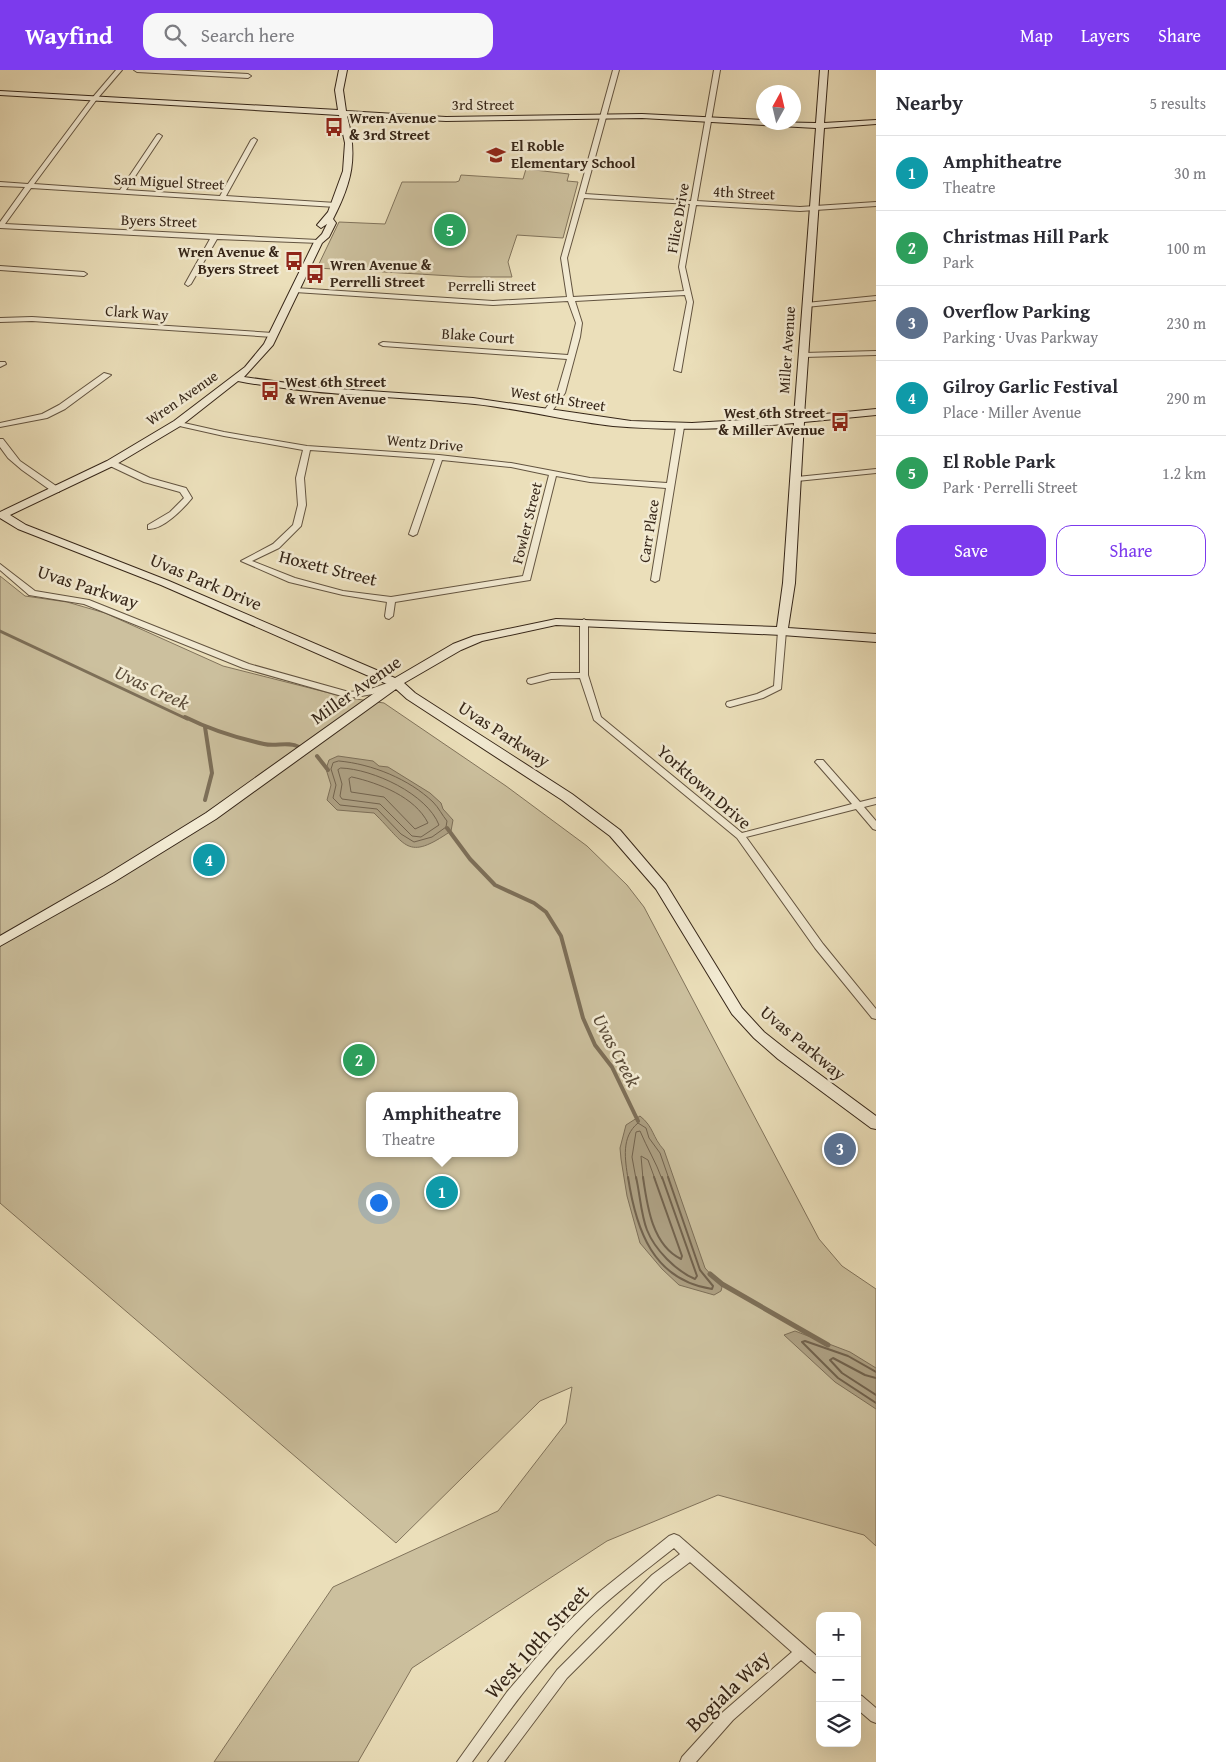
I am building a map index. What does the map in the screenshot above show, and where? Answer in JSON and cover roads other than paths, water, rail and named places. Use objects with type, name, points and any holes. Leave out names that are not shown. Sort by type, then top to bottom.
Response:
[{"type":"street","points":[[0,226],[95,98],[119,70]]},
{"type":"street","points":[[137,70],[248,76]]},
{"type":"street","name":"Wren Avenue","points":[[1,515],[111,463],[178,423],[258,360],[273,335],[318,242],[326,235],[332,224],[328,220],[346,181],[350,153],[344,113],[338,91],[338,79],[343,70]]},
{"type":"street","points":[[547,412],[561,393],[572,357],[579,322],[571,298],[564,258],[616,70]]},
{"type":"street","name":"Filice Drive","points":[[678,370],[690,302],[682,268],[717,70]]},
{"type":"street","name":"Miller Avenue","points":[[782,631],[789,583],[797,479],[806,305],[824,70]]},
{"type":"street","name":"3rd Street","points":[[0,93],[476,120],[603,116],[820,126],[876,122]]},
{"type":"street","points":[[122,191],[159,136]]},
{"type":"street","points":[[222,197],[254,140]]},
{"type":"street","name":"San Miguel Street","points":[[0,184],[336,204]]},
{"type":"street","name":"4th Street","points":[[582,196],[813,209],[876,204]]},
{"type":"street","name":"Byers Street","points":[[0,226],[318,242]]},
{"type":"street","points":[[188,284],[215,236]]},
{"type":"street","points":[[0,268],[84,274]]},
{"type":"street","name":"Perrelli Street","points":[[295,290],[486,302],[689,293]]},
{"type":"street","points":[[806,305],[876,298]]},
{"type":"street","name":"Clark Way","points":[[0,320],[32,320],[273,335]]},
{"type":"street","name":"Blake Court","points":[[383,344],[572,357]]},
{"type":"street","points":[[804,355],[876,353]]},
{"type":"street","points":[[0,425],[44,416],[62,407],[107,376]]},
{"type":"street","name":"West 6th Street","points":[[236,378],[297,388],[490,403],[608,422],[680,427],[876,412]]},
{"type":"street","name":"Wentz Drive","points":[[178,423],[224,434],[307,448],[440,457],[511,465],[590,480],[670,486]]},
{"type":"street","name":"Carr Place","points":[[655,580],[680,427]]},
{"type":"street","points":[[0,441],[7,453],[28,473],[56,490]]},
{"type":"street","name":"Hoxett Street","points":[[307,448],[300,478],[302,505],[297,526],[276,546],[245,561],[292,580],[343,593],[391,600],[527,578]]},
{"type":"street","points":[[413,534],[440,457]]},
{"type":"street","points":[[111,463],[147,480],[182,490],[188,498],[173,514],[151,528]]},
{"type":"street","points":[[797,479],[876,471]]},
{"type":"street","name":"Fowler Street","points":[[527,578],[553,474]]},
{"type":"street","name":"Uvas Park Drive","points":[[1,515],[22,527],[165,583],[396,683]]},
{"type":"street","name":"Uvas Parkway","points":[[0,566],[32,593],[86,602],[246,666],[349,695],[370,692],[396,683],[411,696],[567,797],[615,833],[661,887],[708,965],[743,1017],[783,1055],[876,1124]]},
{"type":"street","points":[[389,616],[391,600]]},
{"type":"street","name":"Miller Avenue","points":[[0,942],[109,879],[211,816],[396,683],[478,638],[530,626],[584,622],[782,631],[876,638]]},
{"type":"street","name":"Yorktown Drive","points":[[584,622],[584,674],[597,718],[740,836],[819,946],[876,1016]]},
{"type":"street","points":[[730,704],[760,696],[778,687],[782,631]]},
{"type":"street","points":[[531,681],[551,676],[584,674]]},
{"type":"street","points":[[820,762],[876,828]]},
{"type":"street","points":[[740,836],[876,801]]},
{"type":"street","name":"West 10th Street","points":[[464,1762],[516,1690],[564,1635],[602,1597],[674,1540],[690,1554]]},
{"type":"street","points":[[495,1762],[562,1674],[657,1578],[690,1554],[816,1665]]},
{"type":"street","name":"Bogiala Way","points":[[687,1762],[728,1716],[801,1652]]},
{"type":"street","points":[[859,1702],[876,1717]]},
{"type":"water","points":[[338,756],[373,761],[379,766],[388,767],[430,793],[441,803],[443,809],[453,820],[451,831],[425,846],[408,846],[374,813],[337,810],[327,800],[331,785],[326,769],[329,760]]},
{"type":"water","points":[[640,1116],[648,1124],[664,1150],[705,1268],[722,1287],[721,1291],[714,1295],[679,1285],[662,1269],[640,1243],[627,1196],[620,1148],[626,1125]]},
{"type":"water","points":[[795,1331],[850,1352],[876,1368],[876,1409],[835,1382],[784,1335]]},
{"type":"waterway","name":"Uvas Creek","points":[[0,631],[187,719]]},
{"type":"waterway","name":"Uvas Creek","points":[[185,717],[244,739],[268,745],[291,744],[299,747]]},
{"type":"waterway","points":[[205,727],[212,773],[205,800]]},
{"type":"waterway","name":"Uvas Creek","points":[[317,756],[328,770]]},
{"type":"waterway","name":"Uvas Creek","points":[[447,828],[470,859],[495,885],[534,903],[546,912],[561,936],[583,1018],[595,1045],[612,1067],[638,1121]]},
{"type":"waterway","name":"Uvas Creek","points":[[710,1274],[722,1284],[828,1345]]},
{"type":"place","name":"Wren Avenue & 3rd Street","points":[[334,127]]},
{"type":"place","name":"El Roble Elementary School","points":[[496,155]]},
{"type":"place","name":"El Roble Park","points":[[450,230]]},
{"type":"place","name":"Wren Avenue & Byers Street","points":[[294,261]]},
{"type":"place","name":"Wren Avenue & Perrelli Street","points":[[315,274]]},
{"type":"place","name":"West 6th Street & Wren Avenue","points":[[270,391]]},
{"type":"place","name":"West 6th Street & Miller Avenue","points":[[840,422]]},
{"type":"place","name":"Gilroy Garlic Festival","points":[[209,860]]},
{"type":"place","name":"Christmas Hill Park","points":[[359,1060]]},
{"type":"place","name":"Overflow Parking","points":[[840,1149]]},
{"type":"place","name":"Amphitheatre","points":[[442,1192]]}]
